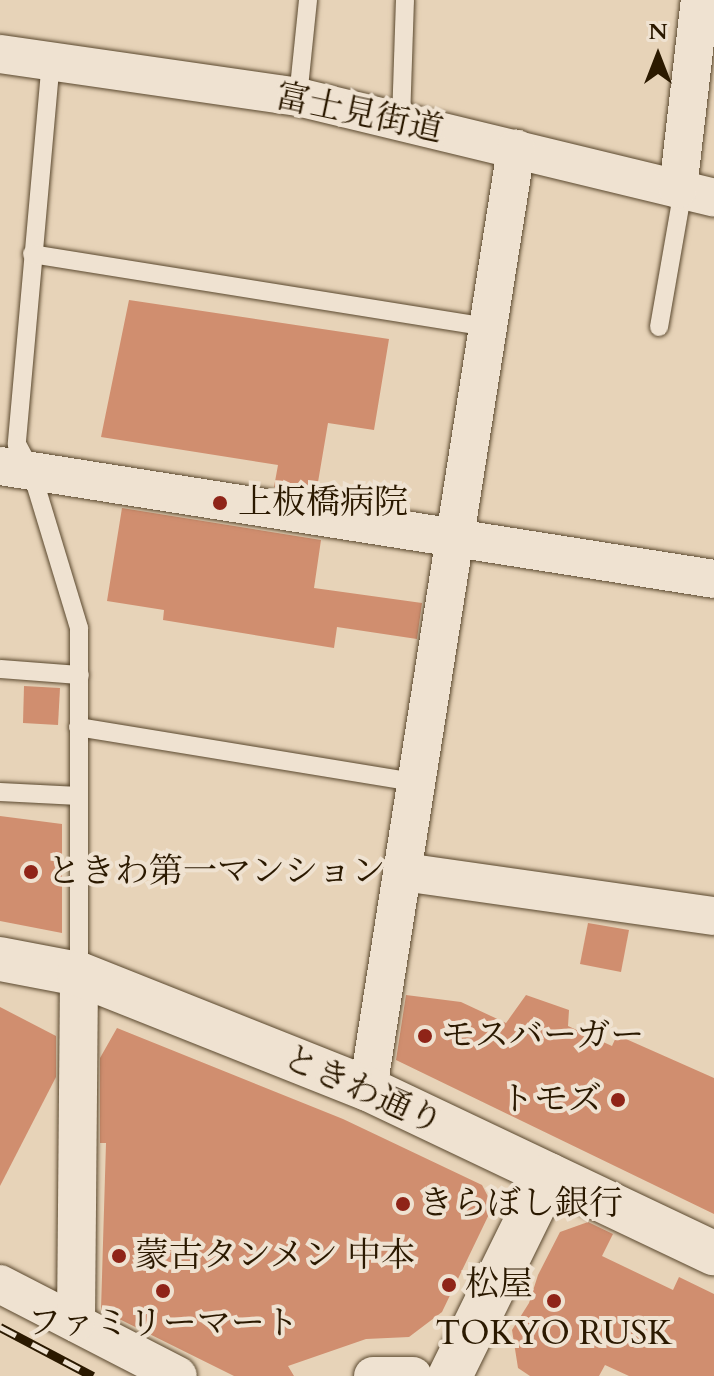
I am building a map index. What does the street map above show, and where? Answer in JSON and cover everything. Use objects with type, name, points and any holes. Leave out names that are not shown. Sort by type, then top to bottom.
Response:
[{"type":"street","points":[[692,193],[700,0]]},
{"type":"street","name":"富士見街道","points":[[0,54],[298,97],[692,193]]},
{"type":"street","points":[[368,1089],[516,149]]},
{"type":"street","points":[[16,468],[714,579]]},
{"type":"street","points":[[404,872],[714,916]]},
{"type":"street","name":"ときわ通り","points":[[0,959],[79,974],[368,1089],[714,1253]]},
{"type":"street","points":[[76,1322],[79,974]]},
{"type":"street","points":[[450,1376],[549,1175]]},
{"type":"street","points":[[0,1284],[178,1376]]},
{"type":"street","points":[[373,1376],[413,1376]]},
{"type":"lane","points":[[298,97],[308,0]]},
{"type":"lane","points":[[401,120],[405,0]]},
{"type":"lane","points":[[51,60],[16,468],[79,628],[79,974]]},
{"type":"lane","points":[[659,327],[692,193]]},
{"type":"lane","points":[[32,254],[487,327]]},
{"type":"lane","points":[[0,669],[80,675]]},
{"type":"lane","points":[[78,727],[415,782]]},
{"type":"lane","points":[[0,792],[79,796]]},
{"type":"building","points":[[129,300],[389,339],[374,430],[328,423],[316,494],[274,487],[278,465],[101,437]]},
{"type":"building","points":[[122,508],[321,540],[314,588],[422,603],[417,639],[337,627],[334,648],[163,620],[164,610],[107,601]]},
{"type":"building","points":[[24,686],[60,688],[58,725],[23,723]]},
{"type":"building","name":"ときわ第一マンション","points":[[0,816],[62,824],[62,933],[0,921]]},
{"type":"building","points":[[588,923],[629,930],[621,972],[580,964]]},
{"type":"building","points":[[406,995],[461,1002],[506,1023],[526,995],[569,1010],[568,1026],[612,1046],[617,1035],[714,1078],[714,1214],[396,1060]]},
{"type":"building","points":[[0,1007],[56,1036],[56,1077],[0,1186]]},
{"type":"building","points":[[117,1028],[343,1119],[482,1185],[493,1206],[442,1312],[409,1337],[366,1339],[288,1366],[294,1376],[234,1376],[101,1310],[106,1143],[100,1143],[100,1058]]},
{"type":"building","points":[[588,1222],[613,1234],[602,1256],[673,1290],[679,1277],[714,1294],[714,1376],[629,1376],[605,1365],[599,1376],[530,1376],[518,1368],[512,1330],[529,1303],[538,1275],[560,1232]]},
{"type":"railway","points":[[0,1327],[93,1376]]},
{"type":"place","name":"上板橋病院","points":[[220,503]]},
{"type":"place","name":"ときわ第一マンション","points":[[31,872]]},
{"type":"place","name":"モスバーガー","points":[[425,1036]]},
{"type":"place","name":"トモズ","points":[[618,1100]]},
{"type":"place","name":"きらぼし銀行","points":[[403,1204]]},
{"type":"place","name":"蒙古タンメン 中本","points":[[119,1256]]},
{"type":"place","name":"松屋","points":[[449,1285]]},
{"type":"place","name":"ファミリーマート","points":[[163,1291]]},
{"type":"place","name":"TOKYO RUSK","points":[[554,1301]]}]
